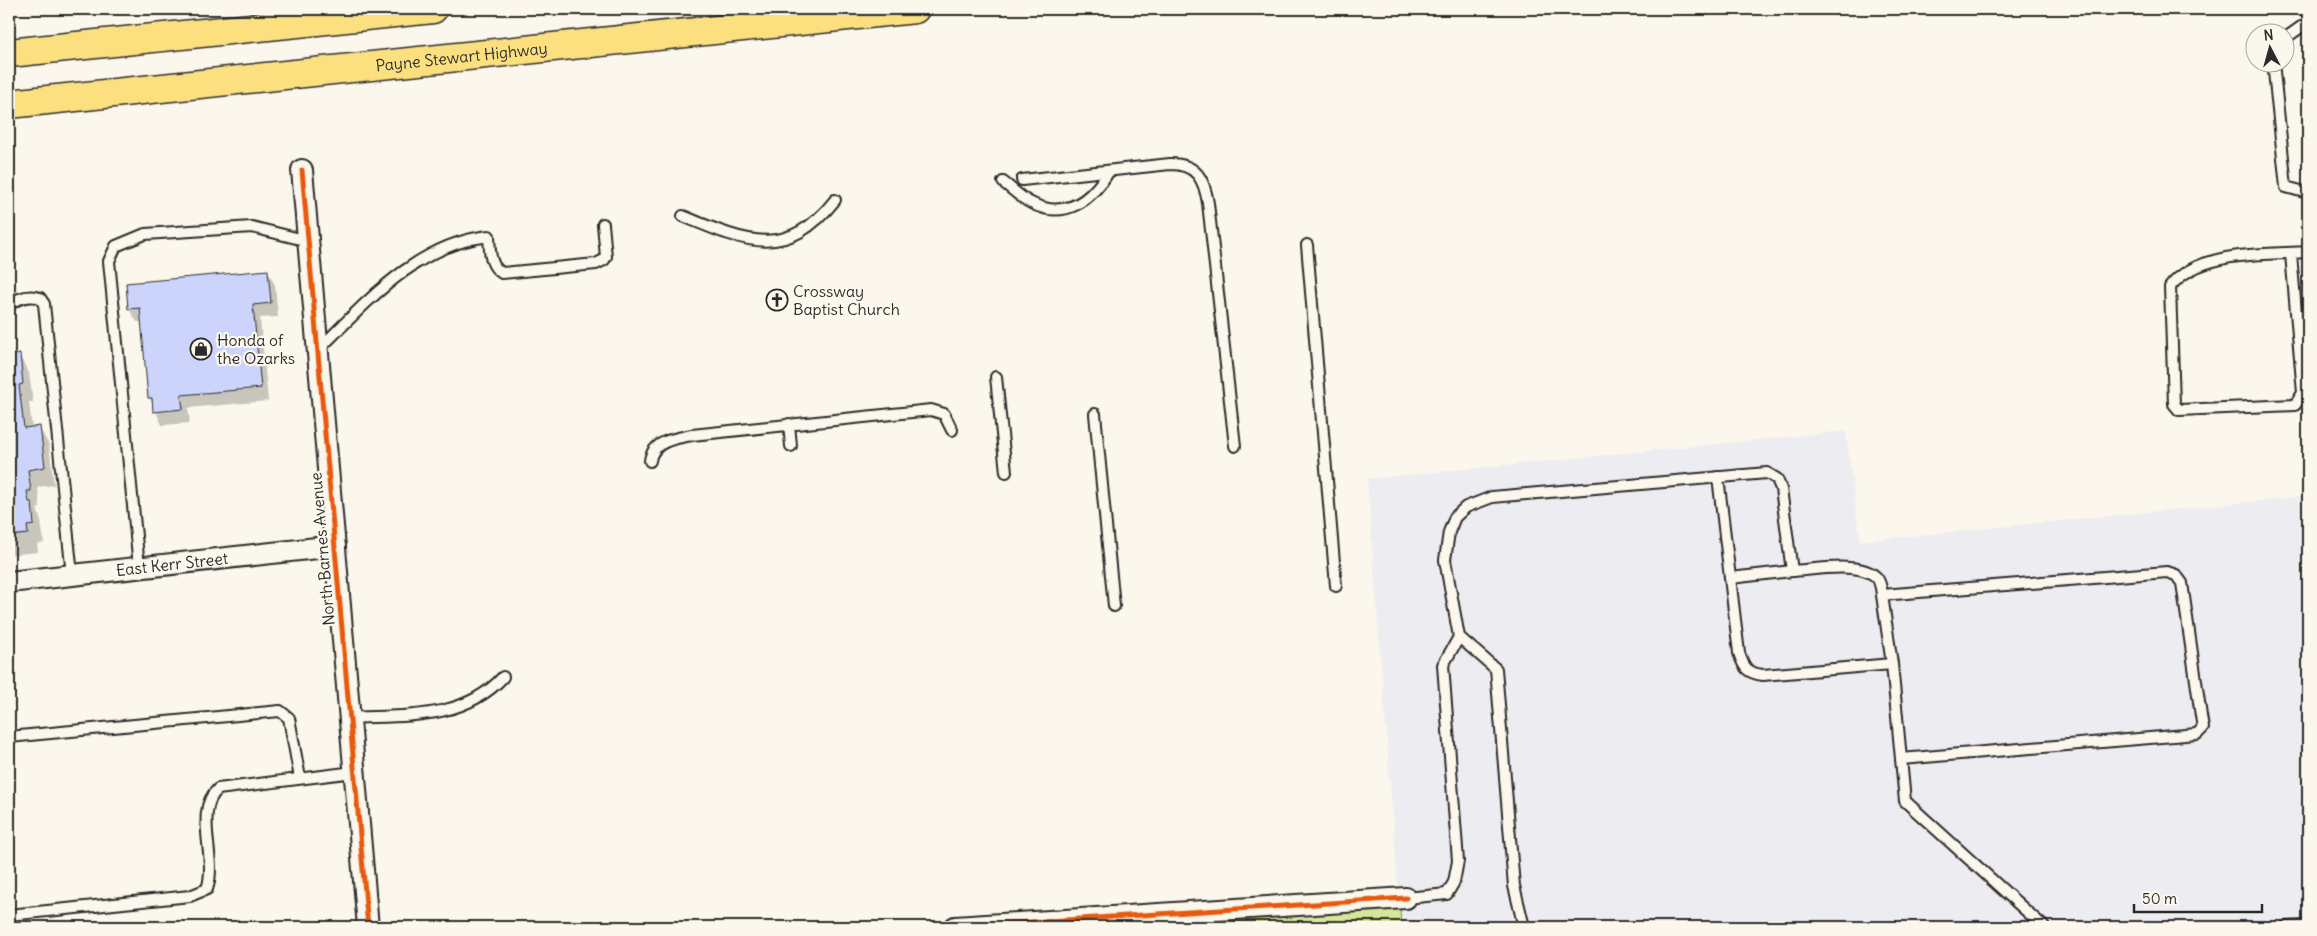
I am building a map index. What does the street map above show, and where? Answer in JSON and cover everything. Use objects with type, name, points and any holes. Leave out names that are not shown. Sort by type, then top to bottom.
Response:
[{"type":"highway","points":[[9,53],[432,9]]},
{"type":"highway","name":"Payne Stewart Highway","points":[[9,104],[916,9]]},
{"type":"street","name":"North Barnes Avenue","points":[[302,170],[368,927]]},
{"type":"street","name":"East Kerr Street","points":[[9,582],[335,546]]},
{"type":"street","points":[[955,927],[1406,898]]},
{"type":"lane","points":[[2294,33],[2308,26]]},
{"type":"lane","points":[[2274,72],[2286,187],[2308,193]]},
{"type":"lane","points":[[1022,180],[1180,164],[1192,169],[1203,184],[1208,203],[1235,446]]},
{"type":"lane","points":[[1003,182],[1029,202],[1039,206],[1063,209],[1077,204],[1093,194],[1109,171]]},
{"type":"lane","points":[[683,216],[738,238],[752,241],[770,240],[786,238],[811,226],[821,218],[835,200]]},
{"type":"lane","points":[[318,351],[367,301],[400,273],[458,242],[489,236],[494,266],[502,273],[601,262],[604,260],[606,253],[604,224]]},
{"type":"lane","points":[[139,568],[109,261],[116,246],[145,234],[252,227],[308,241]]},
{"type":"lane","points":[[1307,245],[1336,586]]},
{"type":"lane","points":[[2291,254],[2302,393],[2295,405],[2179,410],[2174,404],[2170,287],[2176,278],[2197,266],[2217,259],[2308,252]]},
{"type":"lane","points":[[9,305],[18,298],[28,296],[40,298],[44,304],[72,575]]},
{"type":"lane","points":[[996,377],[1006,472]]},
{"type":"lane","points":[[650,460],[654,450],[663,442],[675,438],[788,424],[931,410],[944,414],[952,430]]},
{"type":"lane","points":[[1096,414],[1114,606]]},
{"type":"lane","points":[[788,424],[791,446]]},
{"type":"lane","points":[[1524,927],[1514,886],[1496,669],[1459,637],[1445,560],[1449,532],[1455,517],[1466,507],[1492,497],[1767,472],[1777,479],[1792,571]]},
{"type":"lane","points":[[1718,477],[1739,653],[1745,668],[1752,674],[1764,675],[1892,664]]},
{"type":"lane","points":[[1730,578],[1792,571],[1852,568],[1865,570],[1877,577],[1882,595],[1892,664],[1905,801],[2044,927]]},
{"type":"lane","points":[[1882,595],[2167,572],[2176,575],[2182,583],[2203,728],[2197,734],[1901,759]]},
{"type":"lane","points":[[1406,898],[1447,894],[1454,882],[1458,861],[1443,664],[1459,637]]},
{"type":"lane","points":[[349,718],[452,710],[480,697],[503,677]]},
{"type":"lane","points":[[9,737],[280,710],[289,718],[300,778]]},
{"type":"lane","points":[[9,915],[190,896],[207,889],[211,877],[206,808],[211,796],[218,789],[354,772]]},
{"type":"lane","points":[[2286,927],[2308,926]]},
{"type":"shaded area","points":[[1846,431],[1860,541],[2308,496],[2308,927],[1401,927],[1367,479]]},
{"type":"green space","points":[[1400,908],[1401,927],[1103,927]]},
{"type":"building","name":"Honda of the Ozarks","points":[[268,270],[271,303],[253,305],[261,388],[181,395],[183,409],[153,412],[152,398],[148,398],[140,308],[128,309],[126,283]]},
{"type":"building","points":[[9,346],[11,346],[12,355],[20,354],[23,384],[19,385],[24,428],[40,426],[45,467],[28,470],[31,491],[27,491],[29,502],[32,502],[34,525],[27,526],[28,534],[9,536]]},
{"type":"cycle path","points":[[302,170],[368,927]]},
{"type":"cycle path","points":[[955,927],[1406,898]]},
{"type":"place","name":"Crossway Baptist Church","points":[[777,300]]},
{"type":"place","name":"Honda of the Ozarks","points":[[201,349]]}]
